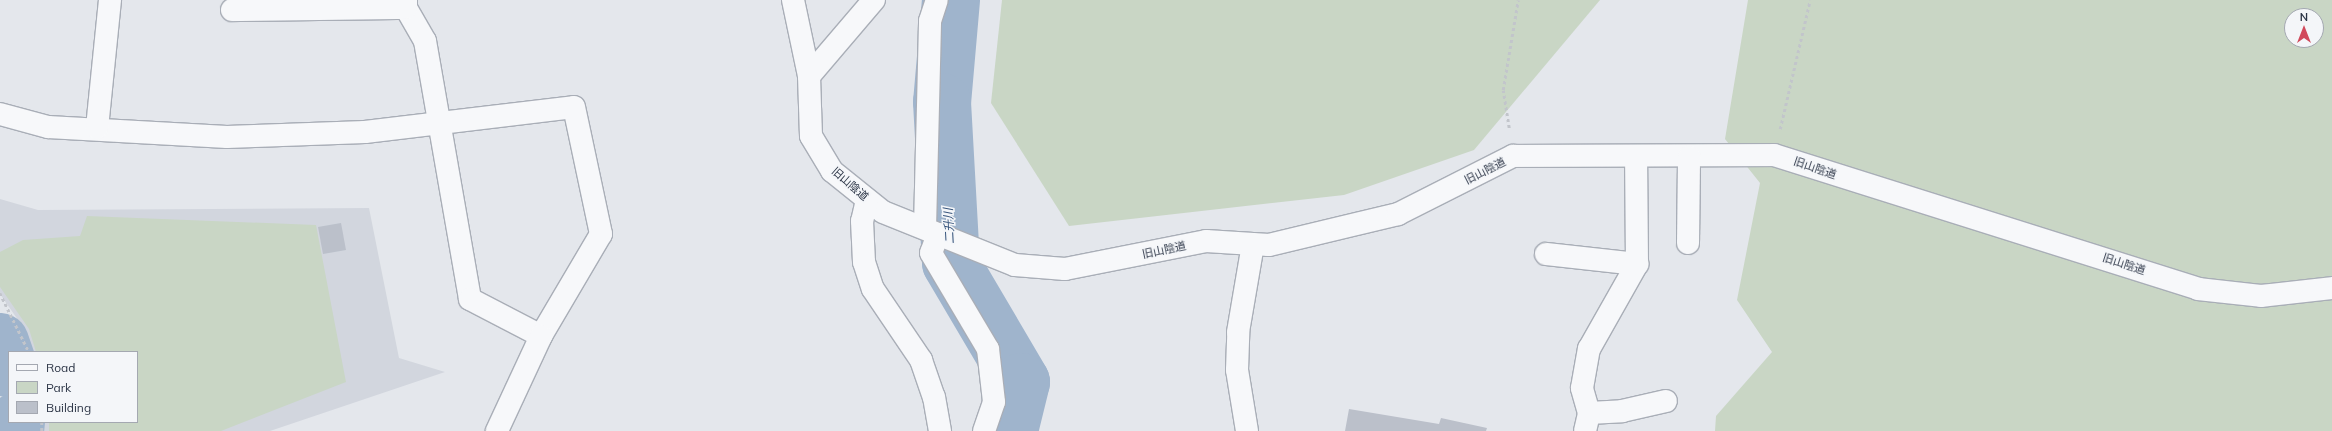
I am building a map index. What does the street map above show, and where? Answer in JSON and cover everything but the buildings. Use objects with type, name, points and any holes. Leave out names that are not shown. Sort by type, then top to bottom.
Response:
[{"type":"street","points":[[97,128],[110,0]]},
{"type":"street","name":"旧山陰道","points":[[793,0],[809,76],[811,136],[832,171],[884,212],[1015,265],[1065,269],[1206,241],[1269,246],[1398,214],[1513,156],[1689,157],[1774,155],[2198,289],[2262,296],[2332,288]]},
{"type":"street","points":[[809,76],[874,0]]},
{"type":"street","points":[[937,0],[930,21],[931,253],[988,349],[994,402],[984,431]]},
{"type":"street","points":[[232,10],[406,4],[425,41],[442,123],[470,299],[541,336]]},
{"type":"street","points":[[0,114],[48,127],[97,128],[227,137],[365,132],[574,107],[602,234],[541,336],[497,431]]},
{"type":"street","points":[[1636,156],[1637,264],[1589,349],[1582,388],[1587,422],[1622,411],[1666,401]]},
{"type":"street","points":[[1688,243],[1689,157]]},
{"type":"street","points":[[867,200],[862,221],[864,262],[873,289],[922,360],[934,397],[940,431]]},
{"type":"street","points":[[1246,431],[1238,370],[1238,332],[1253,244]]},
{"type":"street","points":[[1546,254],[1637,264]]},
{"type":"path","points":[[1513,156],[1503,90],[1518,0]]},
{"type":"path","points":[[1774,155],[1810,0]]},
{"type":"path","points":[[0,294],[28,351]]},
{"type":"shaded area","points":[[0,199],[38,210],[369,208],[399,358],[445,372],[270,431],[39,431],[40,423],[138,423],[138,351],[32,351],[25,330],[0,294]]},
{"type":"green space","points":[[1002,0],[1600,0],[1474,150],[1344,195],[1069,226],[991,103]]},
{"type":"green space","points":[[1748,0],[2332,0],[2332,431],[1715,431],[1716,416],[1772,352],[1737,300],[1760,183],[1725,139]]},
{"type":"green space","points":[[87,216],[316,225],[346,382],[221,431],[49,431],[49,423],[138,423],[138,351],[36,351],[29,329],[0,287],[0,252],[23,240],[80,236]]},
{"type":"waterway","name":"二升川","points":[[951,0],[942,102],[951,263],[1021,382],[1009,431]]},
{"type":"waterway","points":[[0,342],[8,365]]},
{"type":"waterway","points":[[15,431],[16,423]]}]
